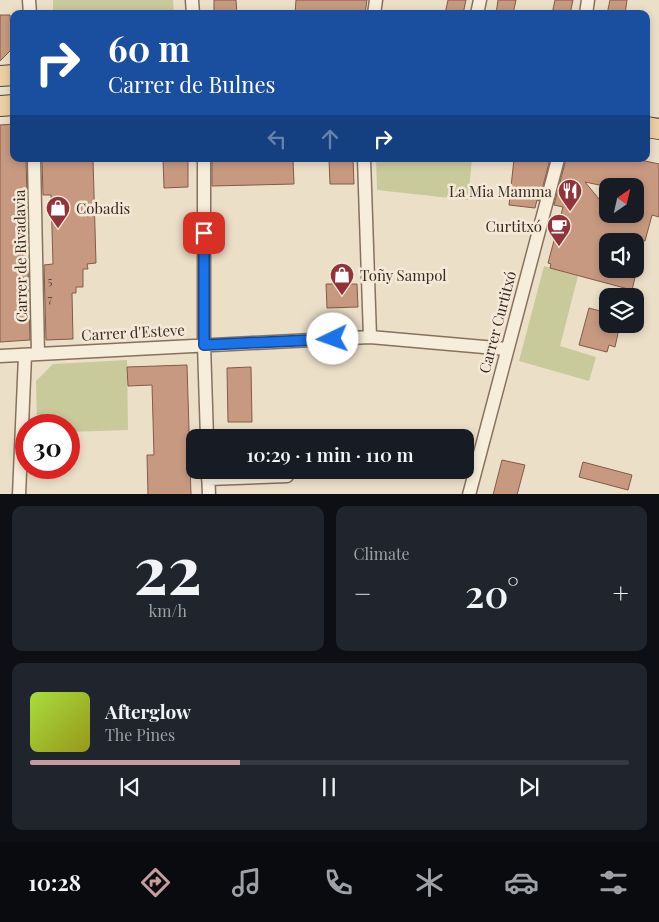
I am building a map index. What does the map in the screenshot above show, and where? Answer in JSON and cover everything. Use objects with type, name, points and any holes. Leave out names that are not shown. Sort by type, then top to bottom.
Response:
[{"type":"street","name":"Carrer de Rivadavia","points":[[19,494],[31,354],[34,162]]},
{"type":"street","points":[[204,162],[204,345],[207,429]]},
{"type":"street","points":[[364,162],[370,337]]},
{"type":"street","name":"Carrer Curtitxó","points":[[469,494],[557,162]]},
{"type":"street","name":"Carrer d'Esteve","points":[[0,356],[370,337],[507,349]]},
{"type":"street","points":[[208,479],[209,494]]},
{"type":"green space","points":[[53,0],[173,0],[174,10],[53,10]]},
{"type":"green space","points":[[376,162],[472,162],[468,200],[377,190]]},
{"type":"green space","points":[[544,266],[578,276],[560,346],[596,357],[589,381],[519,361]]},
{"type":"green space","points":[[127,360],[128,430],[80,432],[80,414],[37,414],[36,381],[53,364]]},
{"type":"building","points":[[214,0],[236,0],[237,10],[214,10]]},
{"type":"building","points":[[296,0],[367,0],[366,10],[295,10]]},
{"type":"building","points":[[448,0],[466,0],[464,10],[446,10]]},
{"type":"building","points":[[498,0],[516,0],[514,10],[497,10]]},
{"type":"building","points":[[555,0],[573,0],[571,10],[553,10]]},
{"type":"building","points":[[610,0],[627,0],[626,10],[608,10]]},
{"type":"building","points":[[0,15],[10,15],[10,51],[0,61]]},
{"type":"building","points":[[10,124],[10,162],[26,162],[27,195],[23,195],[26,266],[28,266],[30,340],[0,342],[0,125]]},
{"type":"building","points":[[42,162],[93,162],[96,263],[87,264],[88,269],[83,269],[83,287],[76,287],[76,293],[72,293],[73,339],[46,340],[44,265],[53,264],[51,195],[43,195]]},
{"type":"building","points":[[163,162],[188,162],[188,187],[164,188]]},
{"type":"building","points":[[212,162],[293,162],[294,184],[212,186]]},
{"type":"building","points":[[329,162],[353,162],[354,184],[330,184]]},
{"type":"building","points":[[514,162],[549,162],[539,201],[537,200],[535,208],[509,205]]},
{"type":"building","points":[[565,162],[650,162],[659,164],[659,217],[652,215],[645,241],[644,233],[599,233],[599,278],[635,278],[632,288],[625,288],[550,268],[551,264],[548,263],[563,207],[554,205]]},
{"type":"building","name":"Toñy Sampol","points":[[326,284],[357,284],[358,307],[327,308]]},
{"type":"building","points":[[589,308],[599,311],[599,333],[618,333],[615,347],[609,345],[607,352],[579,345]]},
{"type":"building","points":[[187,365],[189,429],[186,429],[186,479],[191,479],[191,494],[148,494],[147,455],[154,455],[152,385],[128,386],[127,367]]},
{"type":"building","points":[[251,367],[252,422],[228,422],[227,368]]},
{"type":"building","points":[[502,460],[525,465],[517,494],[493,494]]},
{"type":"building","points":[[583,462],[632,475],[628,490],[579,477]]},
{"type":"place","name":"La Mia Mamma","points":[[570,212]]},
{"type":"place","name":"Cobadis","points":[[58,229]]},
{"type":"place","name":"Curtitxó","points":[[559,247]]},
{"type":"place","name":"Toñy Sampol","points":[[342,296]]},
{"type":"route","points":[[204,233],[204,345],[333,339]]}]
